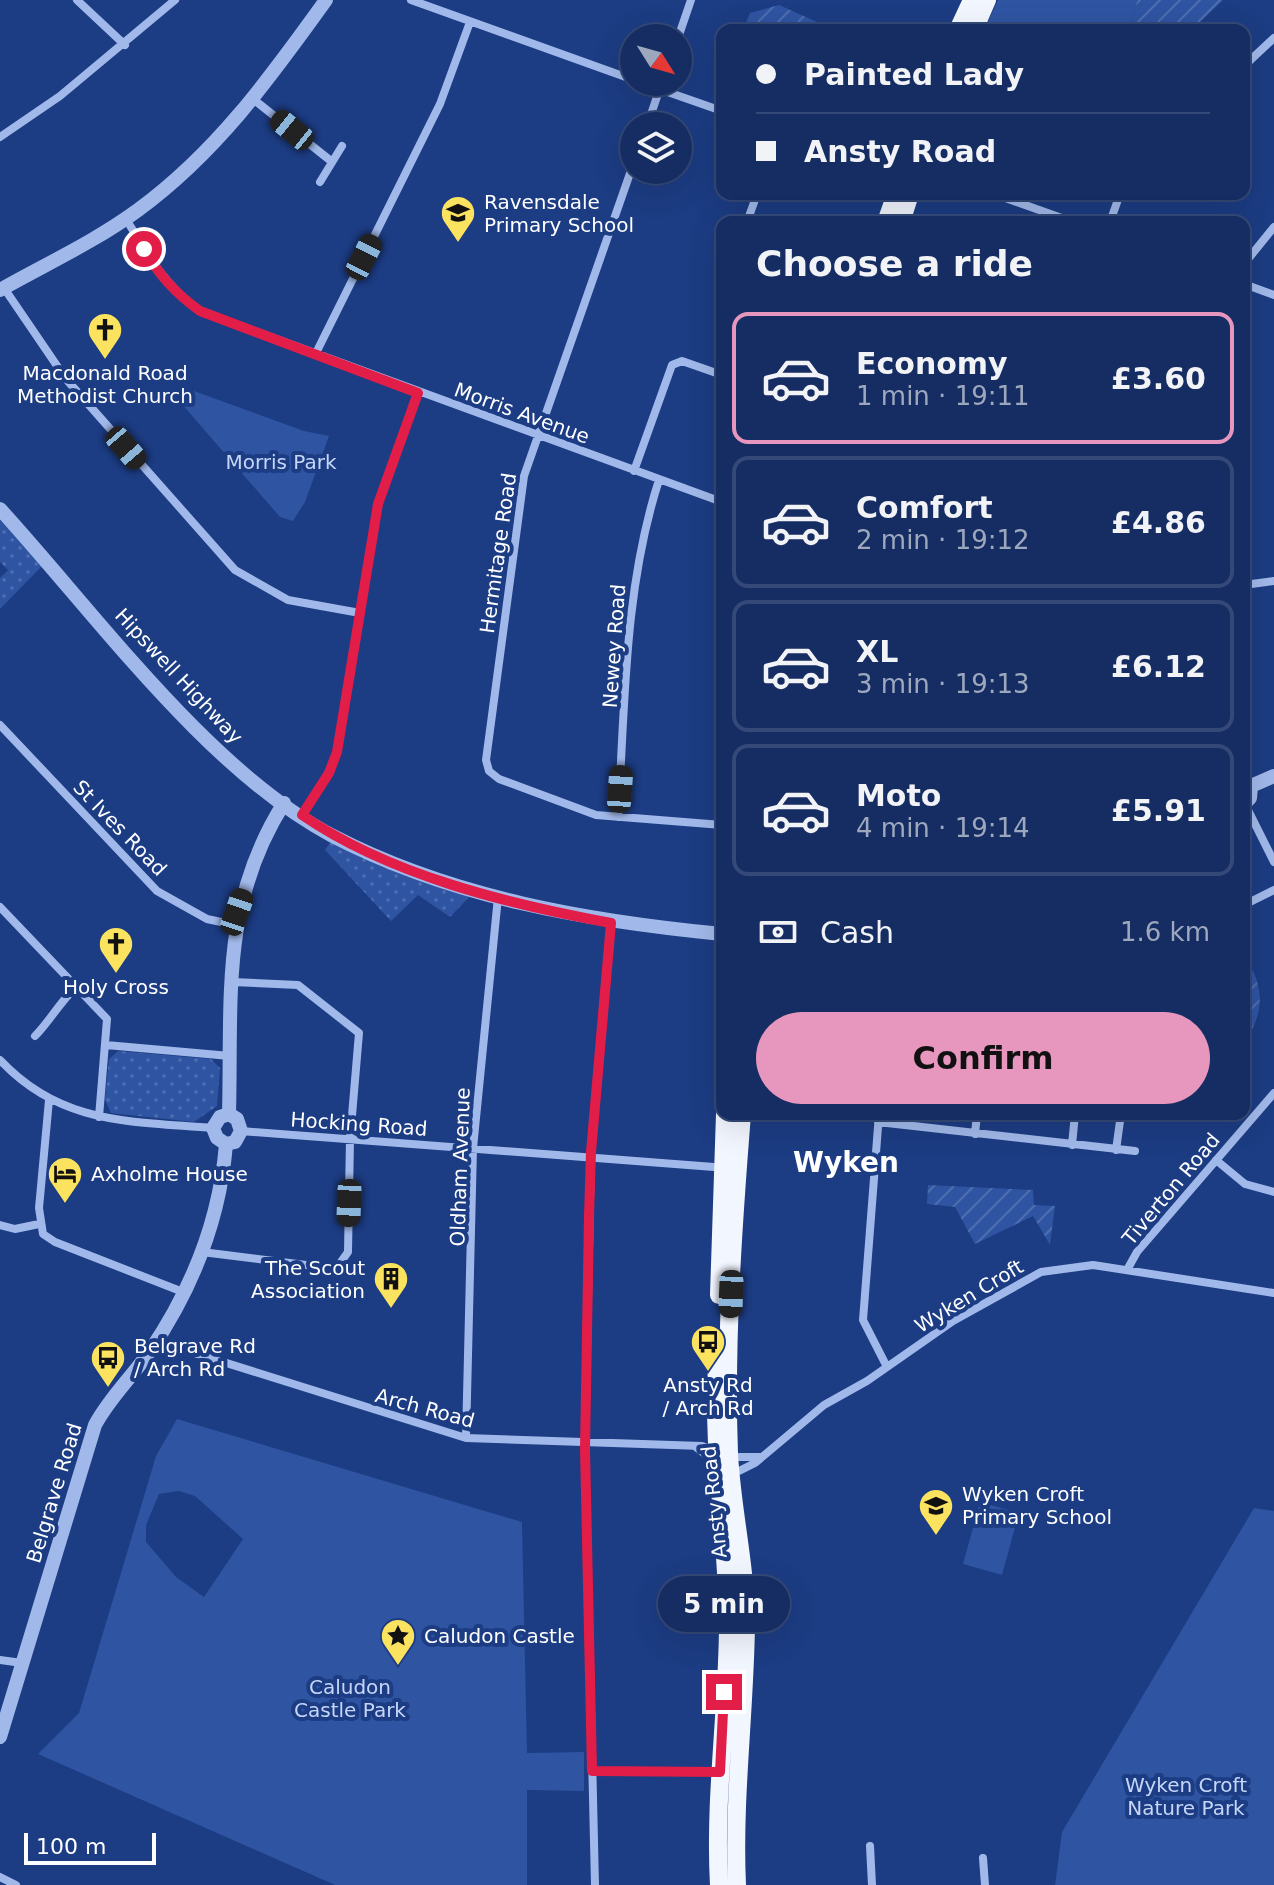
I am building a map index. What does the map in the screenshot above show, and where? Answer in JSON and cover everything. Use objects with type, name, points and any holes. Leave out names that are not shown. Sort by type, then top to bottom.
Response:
[{"type":"highway","points":[[961,24],[972,0]]},
{"type":"highway","points":[[977,24],[987,0]]},
{"type":"highway","name":"Ansty Road","points":[[719,1885],[745,1597],[718,1458],[728,1369],[725,1120]]},
{"type":"highway","name":"Ansty Road","points":[[724,1168],[740,1120]]},
{"type":"highway","name":"Ansty Road","points":[[729,1772],[737,1885]]},
{"type":"street","points":[[77,0],[125,45]]},
{"type":"street","points":[[0,137],[38,113],[125,45],[175,0]]},
{"type":"street","points":[[326,0],[253,99],[209,149],[126,219],[2,289],[66,379],[235,570],[292,602],[360,613]]},
{"type":"street","points":[[411,0],[620,75]]},
{"type":"street","points":[[683,24],[691,0]]},
{"type":"street","points":[[315,355],[440,104],[470,22]]},
{"type":"street","points":[[1250,60],[1274,38]]},
{"type":"street","points":[[685,96],[716,109]]},
{"type":"street","points":[[253,99],[331,161]]},
{"type":"street","points":[[320,182],[342,146]]},
{"type":"street","name":"Hermitage Road","points":[[618,817],[586,813],[508,783],[491,773],[486,760],[524,476],[626,184]]},
{"type":"street","points":[[1011,200],[1056,216]]},
{"type":"street","name":"Morris Avenue","points":[[126,219],[157,272],[179,296],[200,311],[230,325],[716,500]]},
{"type":"street","points":[[1250,257],[1274,227]]},
{"type":"street","points":[[1250,286],[1274,295]]},
{"type":"street","points":[[634,471],[674,363],[682,361],[716,373]]},
{"type":"street","points":[[302,815],[329,773],[337,752],[378,504],[418,393]]},
{"type":"street","name":"Newey Road","points":[[618,817],[633,587],[646,520],[659,480]]},
{"type":"street","name":"Hipswell Highway","points":[[0,509],[184,716],[230,760],[329,834],[391,862],[498,897],[611,923],[716,933]]},
{"type":"street","points":[[1250,584],[1274,581]]},
{"type":"street","name":"St Ives Road","points":[[0,725],[157,891],[207,919],[235,925]]},
{"type":"street","points":[[1250,783],[1274,776]]},
{"type":"street","points":[[229,1114],[235,925],[268,825],[284,803]]},
{"type":"street","points":[[1250,816],[1274,862]]},
{"type":"street","points":[[618,817],[716,825]]},
{"type":"street","points":[[1250,902],[1274,890]]},
{"type":"street","name":"Oldham Avenue","points":[[466,1438],[473,1148],[498,897]]},
{"type":"street","points":[[0,907],[107,1019],[99,1117]]},
{"type":"street","points":[[595,1885],[585,1443],[591,1158],[611,923]]},
{"type":"street","points":[[202,1252],[330,1268],[338,1266],[348,1252],[350,1139],[359,1033],[298,985],[232,982]]},
{"type":"street","points":[[35,1036],[47,1024],[52,1010],[76,987]]},
{"type":"street","points":[[106,1045],[230,1056]]},
{"type":"street","points":[[0,1060],[25,1085],[49,1100],[99,1117],[213,1128]]},
{"type":"street","name":"Tiverton Road","points":[[1127,1270],[1137,1252],[1274,1093]]},
{"type":"street","points":[[49,1100],[39,1224],[43,1234],[55,1242],[183,1292]]},
{"type":"street","points":[[213,1128],[220,1117],[229,1114]]},
{"type":"street","points":[[213,1128],[217,1138],[226,1144],[235,1142],[241,1131],[237,1119],[229,1114]]},
{"type":"street","points":[[878,1120],[863,1320],[887,1367]]},
{"type":"street","points":[[890,1120],[975,1134],[1135,1151]]},
{"type":"street","points":[[975,1134],[976,1120]]},
{"type":"street","points":[[1072,1145],[1074,1120]]},
{"type":"street","points":[[1116,1150],[1120,1120]]},
{"type":"street","name":"Hocking Road","points":[[241,1131],[724,1168]]},
{"type":"street","name":"Belgrave Road","points":[[0,1737],[95,1425],[111,1397],[156,1341],[202,1252],[217,1206],[226,1144]]},
{"type":"street","points":[[1216,1160],[1245,1184],[1274,1192]]},
{"type":"street","points":[[0,1225],[15,1229],[39,1224]]},
{"type":"street","name":"Wyken Croft","points":[[718,1458],[742,1470],[824,1405],[887,1367],[953,1321],[1041,1272],[1078,1264],[1274,1293]]},
{"type":"street","name":"Arch Road","points":[[156,1341],[466,1438],[585,1443],[718,1458]]},
{"type":"street","points":[[0,1660],[22,1663]]},
{"type":"street","points":[[592,1771],[729,1772]]},
{"type":"street","points":[[870,1846],[872,1885]]},
{"type":"street","points":[[983,1858],[985,1885]]},
{"type":"street","points":[[0,1877],[16,1885]]},
{"type":"green space","points":[[998,0],[1137,0],[1132,24],[987,24]]},
{"type":"green space","points":[[1137,0],[1223,0],[1198,24],[1132,24]]},
{"type":"green space","points":[[779,5],[822,24],[745,24],[750,13]]},
{"type":"green space","name":"Morris Park","points":[[183,387],[304,431],[329,436],[305,502],[293,521],[280,517],[174,395]]},
{"type":"green space","points":[[0,520],[43,565],[0,609],[0,578],[8,570],[0,562]]},
{"type":"green space","points":[[331,841],[471,895],[450,917],[418,895],[391,921],[325,850]]},
{"type":"green space","points":[[1253,971],[1257,980],[1260,998],[1258,1015],[1250,1032],[1250,972]]},
{"type":"green space","points":[[118,1051],[211,1059],[220,1068],[217,1106],[194,1122],[111,1113],[105,1100],[109,1059]]},
{"type":"green space","points":[[928,1185],[1033,1190],[1034,1205],[1055,1206],[1050,1245],[1033,1216],[975,1244],[955,1207],[927,1204]]},
{"type":"green space","name":"Caludon Castle Park","points":[[177,1419],[522,1522],[527,1753],[584,1752],[584,1791],[527,1790],[527,1885],[335,1885],[38,1754],[79,1713],[156,1456]],"holes":[[[179,1491],[195,1496],[243,1539],[204,1597],[176,1577],[146,1542],[146,1525],[159,1494]]]},
{"type":"green space","points":[[980,1502],[1019,1513],[1002,1575],[963,1564]]},
{"type":"green space","name":"Wyken Croft Nature Park","points":[[1254,1508],[1274,1511],[1274,1885],[1055,1885],[1062,1832]]},
{"type":"place","name":"Ravensdale Primary School","points":[[458,244]]},
{"type":"place","name":"Macdonald Road Methodist Church","points":[[105,361]]},
{"type":"place","name":"Holy Cross","points":[[116,975]]},
{"type":"place","name":"Axholme House","points":[[65,1205]]},
{"type":"place","name":"The Scout Association","points":[[391,1310]]},
{"type":"place","name":"Ansty Rd / Arch Rd","points":[[708,1373]]},
{"type":"place","name":"Belgrave Rd / Arch Rd","points":[[108,1389]]},
{"type":"place","name":"Wyken Croft Primary School","points":[[936,1537]]},
{"type":"place","name":"Caludon Castle","points":[[398,1667]]},
{"type":"district","name":"Wyken","points":[[846,1162]]},
{"type":"route","points":[[144,249],[157,272],[179,296],[200,311],[230,325],[418,393],[385,482],[371,534],[343,730],[337,752],[329,773],[302,815],[329,834],[401,866],[498,897],[611,923],[591,1152],[589,1216],[585,1449],[592,1771],[720,1772],[724,1692]]}]
